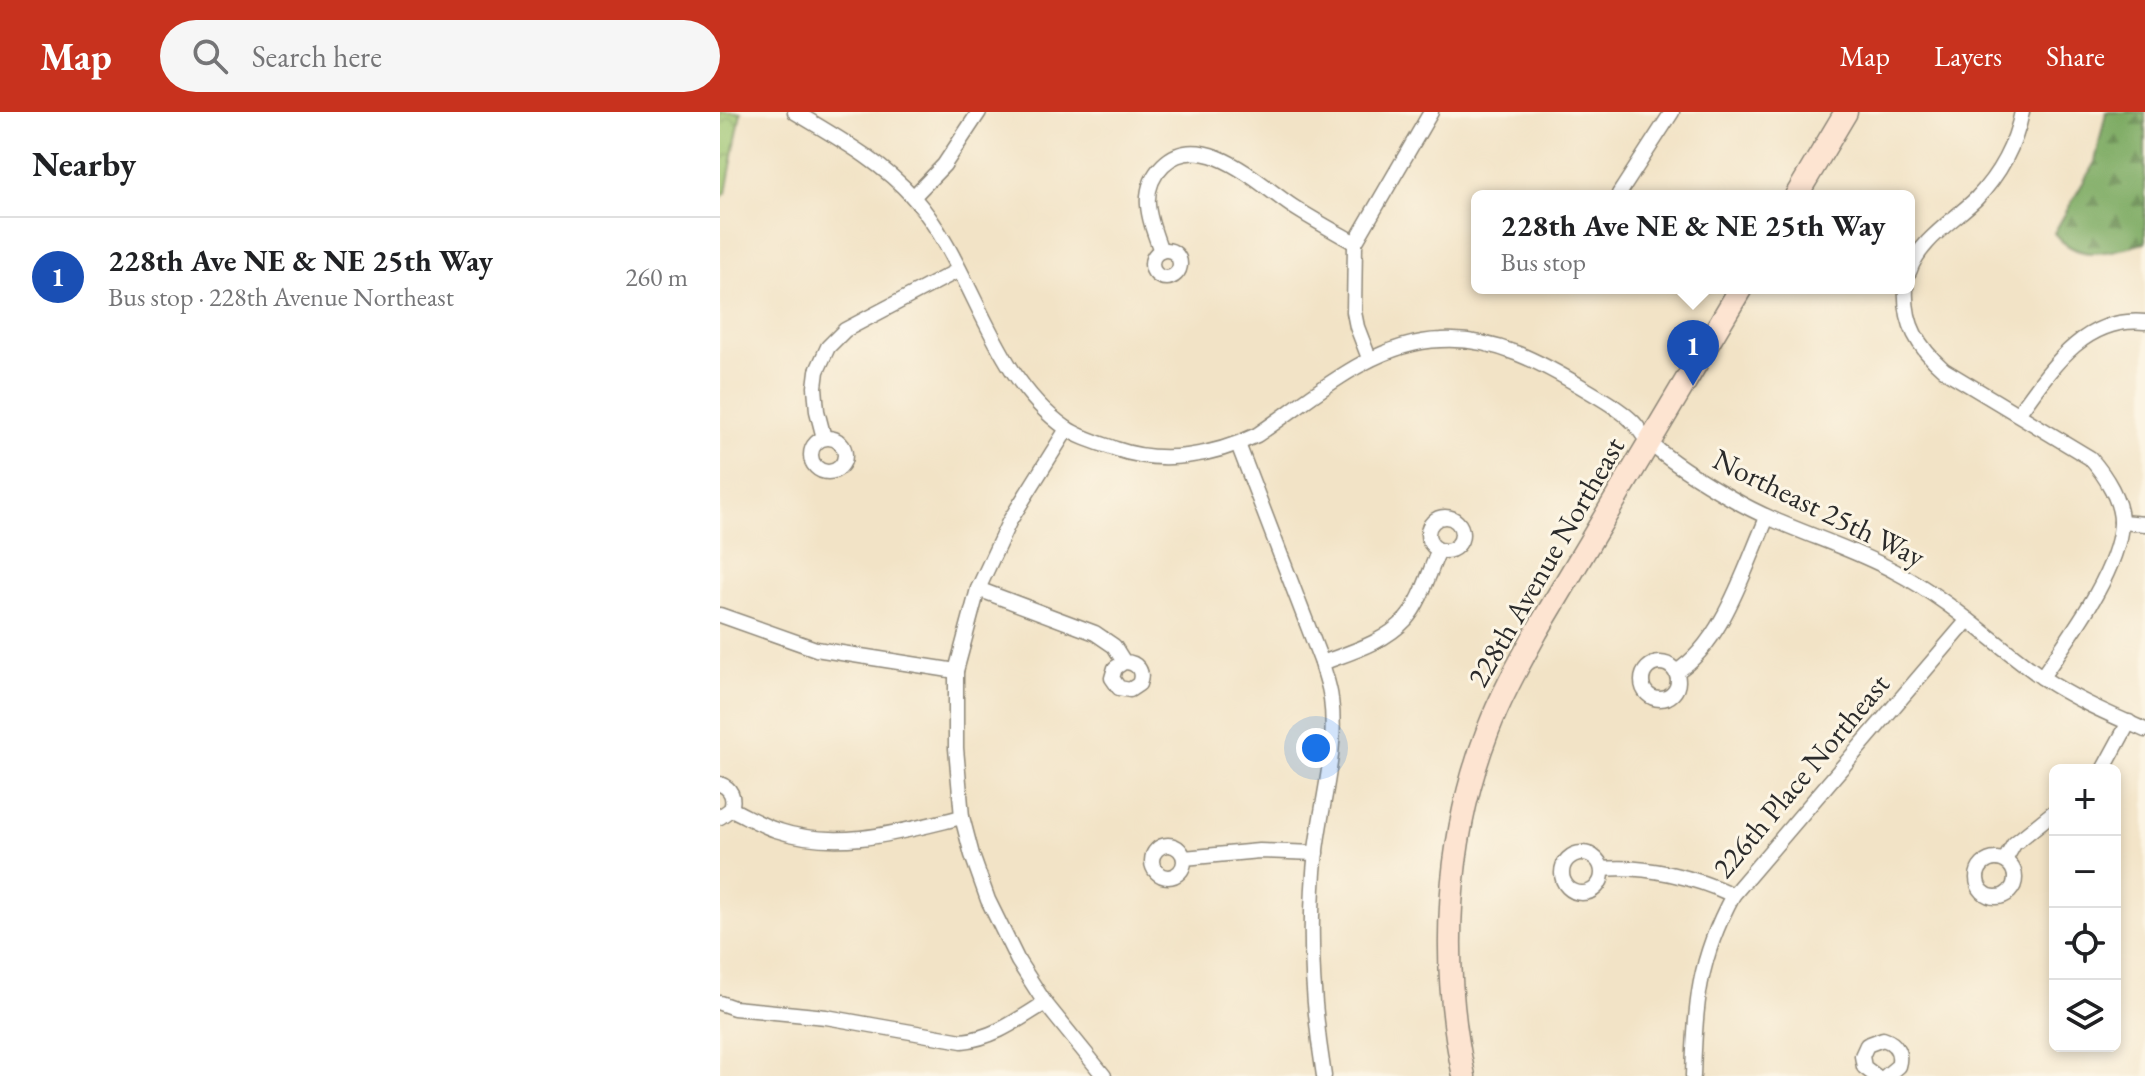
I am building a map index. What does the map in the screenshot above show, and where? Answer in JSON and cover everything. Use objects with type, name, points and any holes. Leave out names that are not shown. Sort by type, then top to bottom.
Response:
[{"type":"main road","points":[[1800,190],[1846,112]]},
{"type":"main road","name":"228th Avenue Northeast","points":[[1464,1076],[1450,952],[1452,884],[1459,837],[1487,731],[1507,685],[1737,294]]},
{"type":"street","name":"Northeast 25th Way","points":[[795,112],[887,172],[913,197],[947,246],[1011,368],[1043,408],[1067,429],[1126,453],[1153,457],[1208,453],[1257,435],[1369,358],[1416,342],[1442,339],[1494,345],[1553,370],[1612,406],[1633,421],[1648,442],[1687,471],[1767,518],[1895,571],[1931,592],[2042,677],[2080,702],[2145,730]]},
{"type":"street","points":[[913,197],[944,165],[979,112]]},
{"type":"street","points":[[1369,358],[1354,312],[1355,243],[1431,112]]},
{"type":"street","points":[[1622,190],[1672,112]]},
{"type":"street","points":[[1915,262],[1924,246],[1995,178],[2008,156],[2022,112]]},
{"type":"street","points":[[1161,251],[1148,215],[1146,200],[1149,185],[1168,160],[1181,153],[1196,152],[1235,166],[1294,207],[1355,243]]},
{"type":"street","points":[[824,438],[815,387],[817,371],[828,347],[845,330],[959,270]]},
{"type":"street","points":[[1906,294],[1908,320],[1927,355],[1944,370],[2090,458],[2110,486],[2121,522],[2118,541],[2101,583],[2081,620],[2042,677]]},
{"type":"street","points":[[2018,414],[2053,366],[2076,342],[2104,326],[2145,322]]},
{"type":"street","points":[[1067,429],[1009,522],[978,589],[956,671],[956,748],[962,817],[988,900],[1018,961],[1045,1003],[1104,1076]]},
{"type":"street","points":[[1238,444],[1322,663],[1331,696],[1333,735],[1316,853],[1313,955],[1314,1014],[1324,1076]]},
{"type":"street","points":[[1676,672],[1699,652],[1713,634],[1767,518]]},
{"type":"street","points":[[2121,522],[2145,524]]},
{"type":"street","points":[[1322,663],[1368,645],[1405,619],[1416,605],[1439,550]]},
{"type":"street","points":[[978,589],[1095,633],[1114,646],[1124,662]]},
{"type":"street","points":[[720,615],[816,649],[956,671]]},
{"type":"street","name":"226th Place Northeast","points":[[1693,1076],[1698,988],[1718,922],[1733,895],[1968,620]]},
{"type":"street","points":[[2106,764],[2129,722]]},
{"type":"street","points":[[720,784],[731,793],[725,813],[773,829],[822,840],[888,835],[962,817]]},
{"type":"street","points":[[2005,860],[2014,844],[2049,816]]},
{"type":"street","points":[[1184,858],[1259,851],[1316,853]]},
{"type":"street","points":[[1602,869],[1685,877],[1733,895]]},
{"type":"street","points":[[720,1003],[734,1008],[826,1017],[962,1041],[978,1040],[995,1033],[1045,1003]]},
{"type":"street","points":[[1876,1076],[1864,1067],[1862,1056],[1872,1041],[1883,1039],[1894,1044],[1900,1055],[1898,1066],[1886,1076]]},
{"type":"green space","points":[[720,112],[741,112],[726,193],[720,198]]},
{"type":"green space","points":[[2106,112],[2145,112],[2145,243],[2108,252],[2085,252],[2064,243],[2054,233],[2095,162]]},
{"type":"place","name":"228th Ave NE & NE 25th Way","points":[[1693,386]]}]
